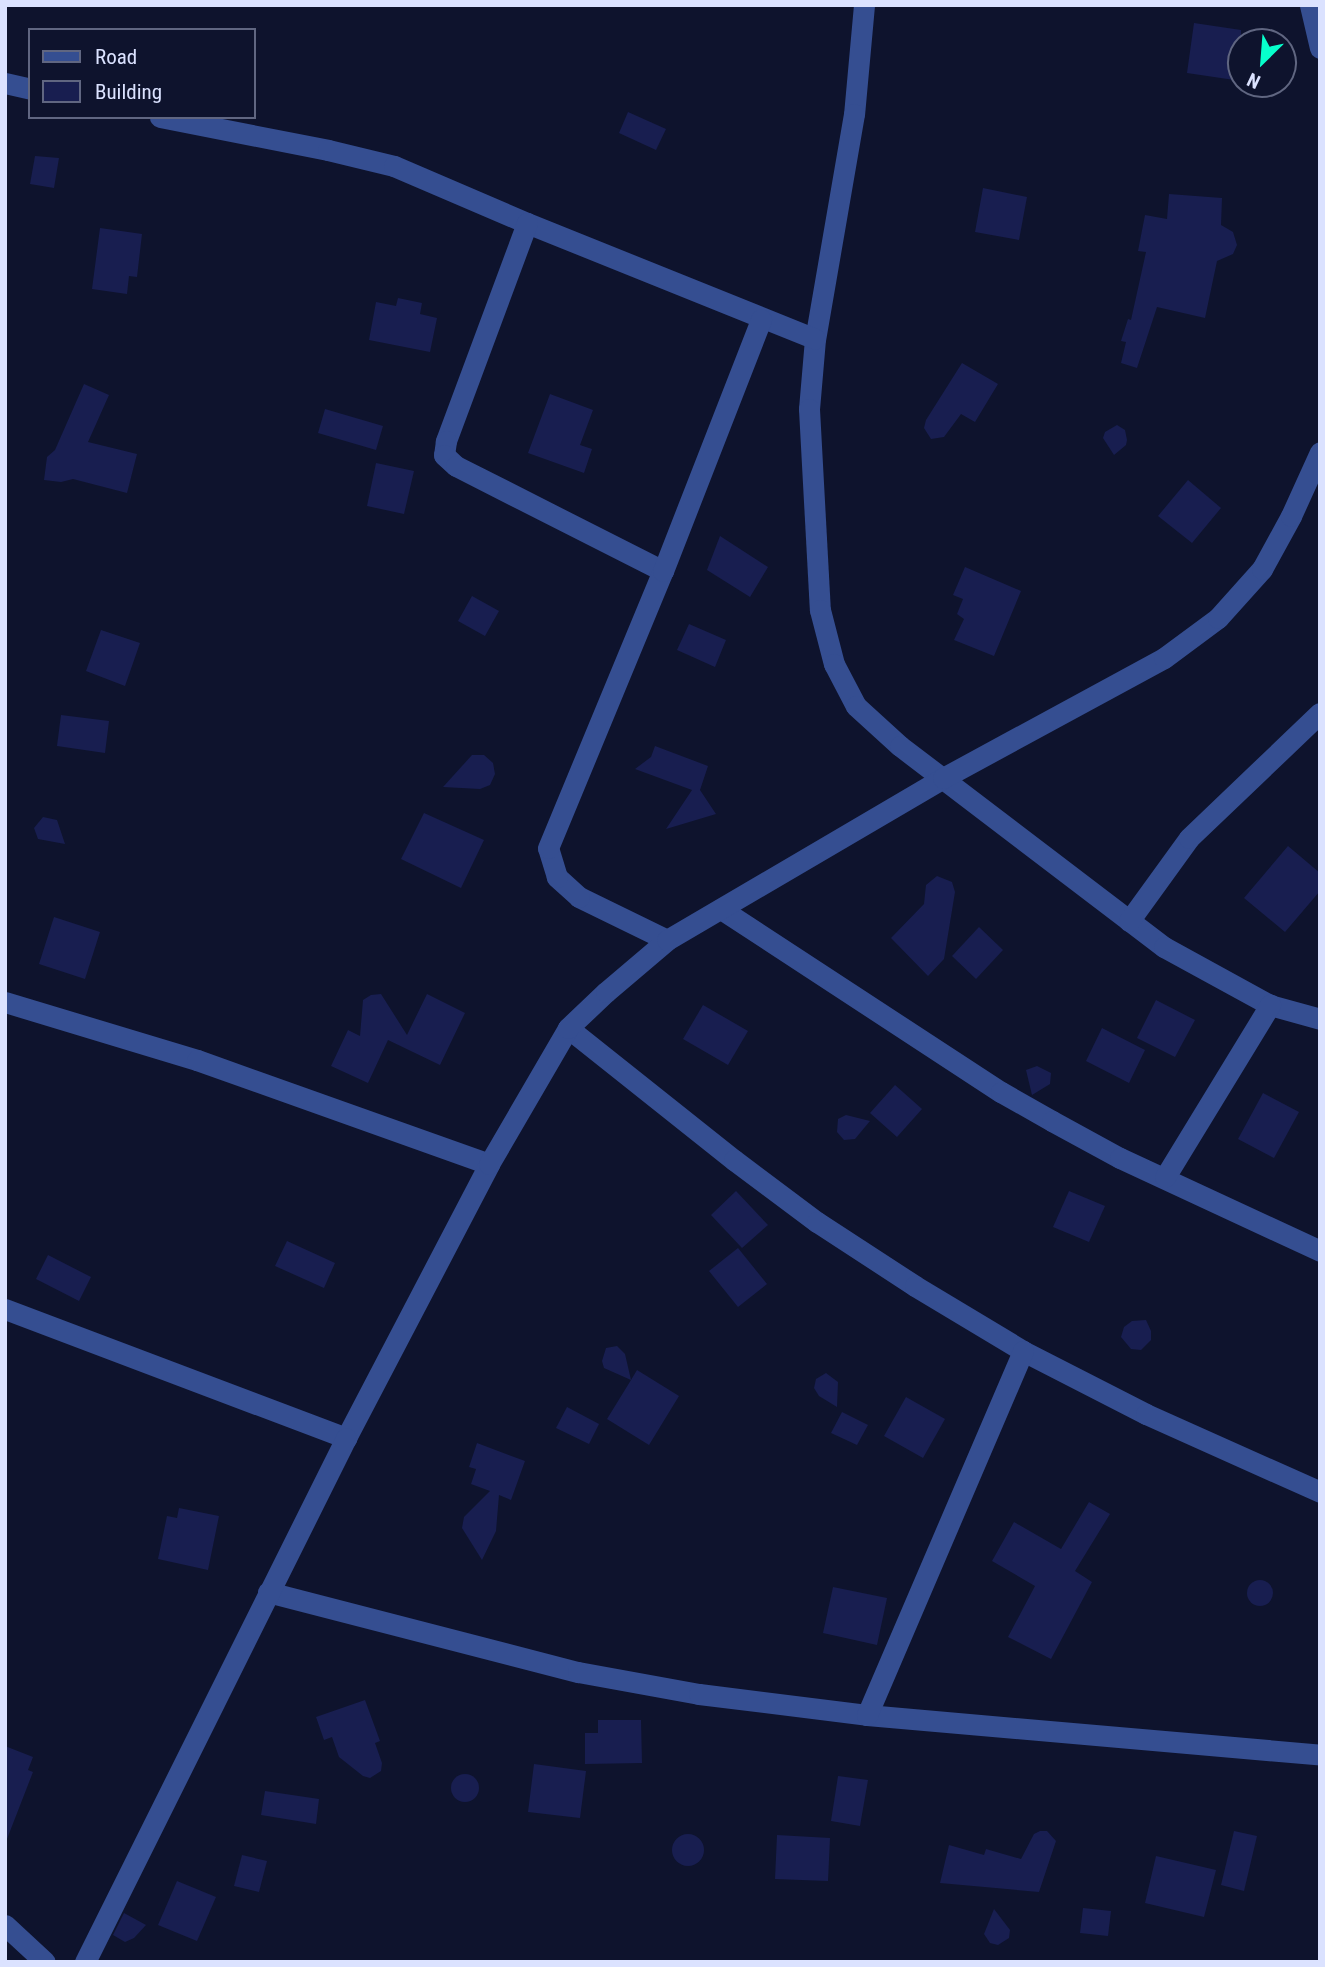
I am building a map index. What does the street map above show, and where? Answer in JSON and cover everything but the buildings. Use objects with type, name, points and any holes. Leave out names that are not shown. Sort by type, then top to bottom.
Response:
[{"type":"street","points":[[864,5],[854,114],[815,339],[809,409],[820,610],[834,664],[856,706],[900,746],[1164,947],[1270,1005],[1320,1019]]},
{"type":"street","points":[[1310,5],[1320,48]]},
{"type":"street","points":[[5,83],[28,89]]},
{"type":"street","points":[[170,119],[394,166],[527,223],[815,339]]},
{"type":"street","points":[[527,223],[446,442],[444,455],[456,466],[663,571]]},
{"type":"street","points":[[667,940],[579,897],[557,877],[548,848],[663,571],[761,319]]},
{"type":"street","points":[[85,1962],[346,1438],[489,1164],[568,1028],[667,940],[943,778],[1164,658],[1218,618],[1262,569],[1291,516],[1320,452]]},
{"type":"street","points":[[1129,921],[1189,838],[1320,713]]},
{"type":"street","points":[[721,909],[1001,1091],[1109,1152],[1320,1251]]},
{"type":"street","points":[[5,1002],[197,1060],[489,1164]]},
{"type":"street","points":[[1165,1177],[1270,1005]]},
{"type":"street","points":[[568,1028],[734,1160],[817,1222],[1023,1351],[1146,1414],[1320,1492]]},
{"type":"street","points":[[5,1309],[346,1438]]},
{"type":"street","points":[[867,1715],[1023,1351]]},
{"type":"street","points":[[268,1592],[578,1672],[699,1694],[867,1715],[1320,1755]]},
{"type":"street","points":[[5,1925],[45,1962]]}]
